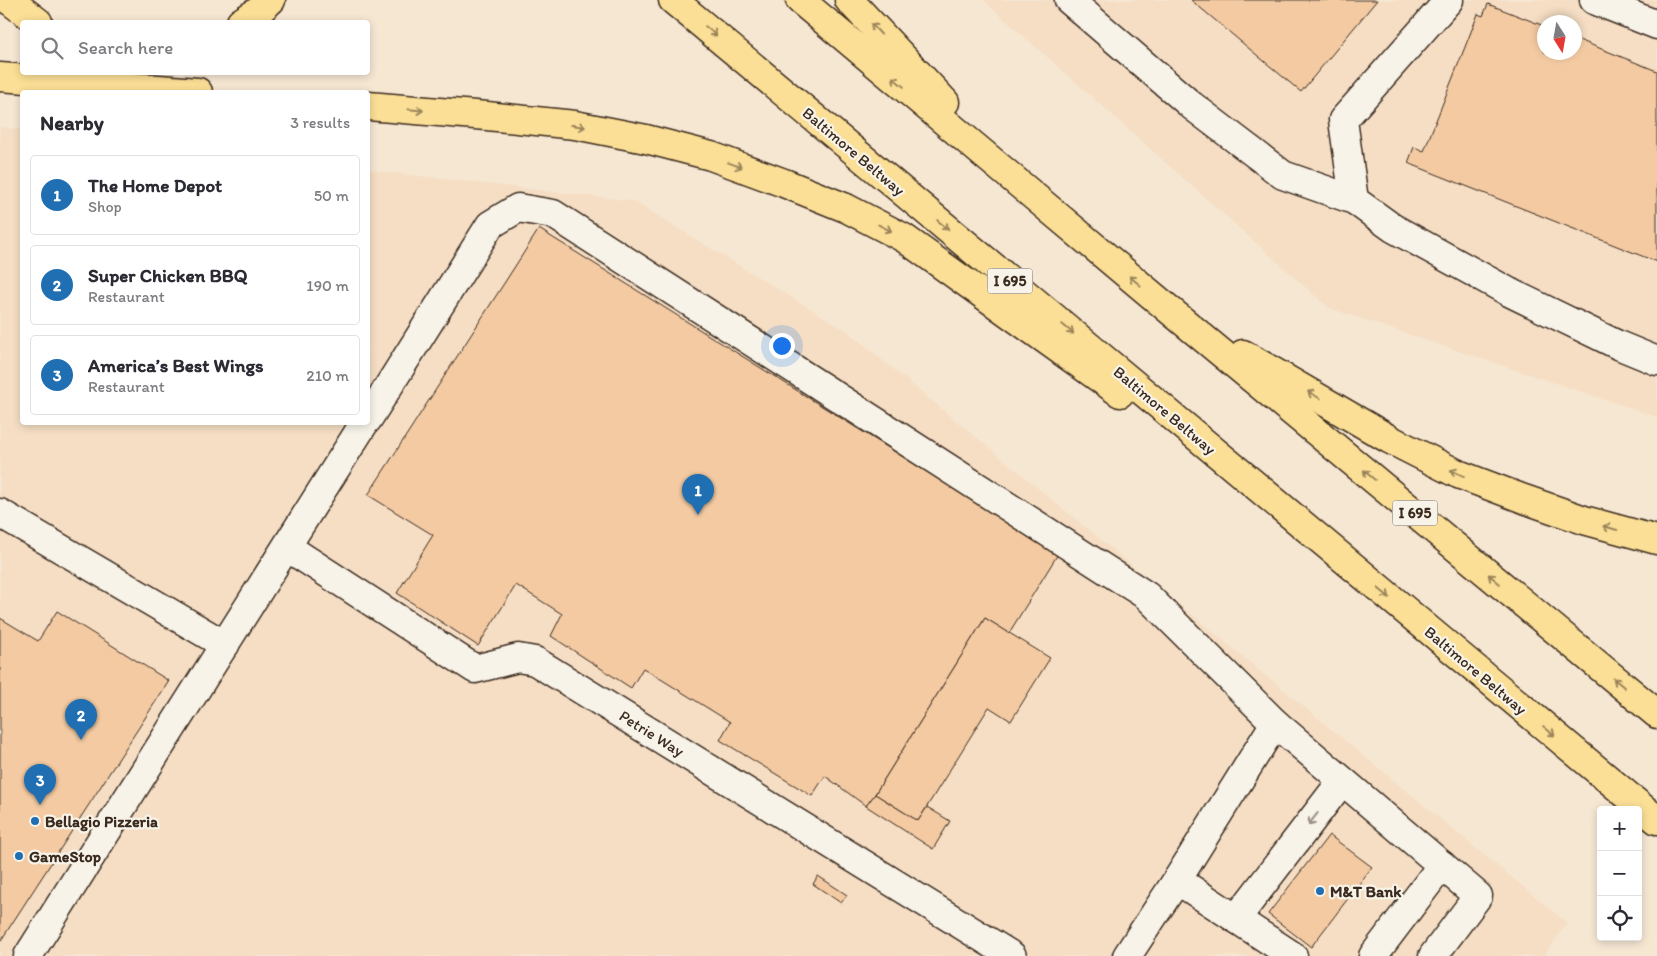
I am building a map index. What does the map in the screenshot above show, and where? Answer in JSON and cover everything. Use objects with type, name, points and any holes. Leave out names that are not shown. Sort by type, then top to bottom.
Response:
[{"type":"highway","points":[[9,0],[35,20]]},
{"type":"highway","points":[[244,20],[271,0]]},
{"type":"highway","name":"Baltimore Beltway","points":[[674,0],[1657,820]]},
{"type":"highway","name":"I 695","points":[[800,0],[1172,312],[1657,714]]},
{"type":"highway","points":[[849,0],[1030,192]]},
{"type":"highway","points":[[0,77],[172,90]]},
{"type":"highway","points":[[370,106],[575,125],[646,139],[711,156],[846,208],[904,238],[1300,522]]},
{"type":"highway","points":[[1172,312],[1389,439],[1458,474],[1584,520],[1657,540]]},
{"type":"lane","points":[[1068,0],[1192,105],[1283,175],[1354,200],[1393,228],[1509,292],[1618,345],[1657,360]]},
{"type":"lane","points":[[1354,200],[1343,120],[1449,0]]},
{"type":"lane","points":[[1594,0],[1657,25]]},
{"type":"lane","points":[[370,415],[490,225],[518,208],[553,214],[1147,596],[1275,723],[1478,896],[1433,956]]},
{"type":"lane","points":[[28,956],[363,425]]},
{"type":"lane","points":[[0,513],[224,645]]},
{"type":"lane","name":"Petrie Way","points":[[287,547],[475,669],[518,658],[535,661],[1012,956]]},
{"type":"lane","points":[[1127,956],[1275,723]]},
{"type":"lane","points":[[1236,919],[1342,781]]},
{"type":"lane","points":[[1373,956],[1442,865]]},
{"type":"lane","points":[[1177,880],[1294,956]]},
{"type":"shaded area","points":[[983,0],[1657,0],[1657,417],[1329,308]]},
{"type":"shaded area","points":[[0,127],[20,130],[20,425],[370,425],[370,170],[633,201],[847,331],[1567,923],[1544,956],[0,956]]},
{"type":"building","points":[[1191,0],[1377,0],[1301,92]]},
{"type":"building","points":[[1488,4],[1537,23],[1537,60],[1582,60],[1582,41],[1657,71],[1657,262],[1408,163],[1414,147],[1424,151],[1478,14],[1483,16]]},
{"type":"building","points":[[539,229],[1058,554],[1009,633],[985,618],[866,806],[825,776],[812,796],[720,740],[730,722],[643,668],[631,688],[551,636],[562,614],[516,585],[478,646],[397,593],[433,535],[368,495]]},
{"type":"building","points":[[57,611],[169,681],[0,942],[0,618],[38,641]]},
{"type":"building","points":[[985,618],[1050,658],[1011,721],[989,707],[918,821],[875,794]]},
{"type":"building","points":[[875,794],[918,821],[927,807],[950,821],[933,849],[866,806]]},
{"type":"building","name":"M&T Bank","points":[[1329,835],[1372,867],[1311,947],[1268,914]]},
{"type":"building","points":[[818,876],[847,895],[841,903],[813,884]]},
{"type":"place","name":"The Home Depot","points":[[698,515]]},
{"type":"place","name":"Super Chicken BBQ","points":[[81,740]]},
{"type":"place","name":"America’s Best Wings","points":[[40,805]]},
{"type":"place","name":"Bellagio Pizzeria","points":[[35,821]]},
{"type":"place","name":"GameStop","points":[[19,856]]},
{"type":"place","name":"M&T Bank","points":[[1320,891]]}]
